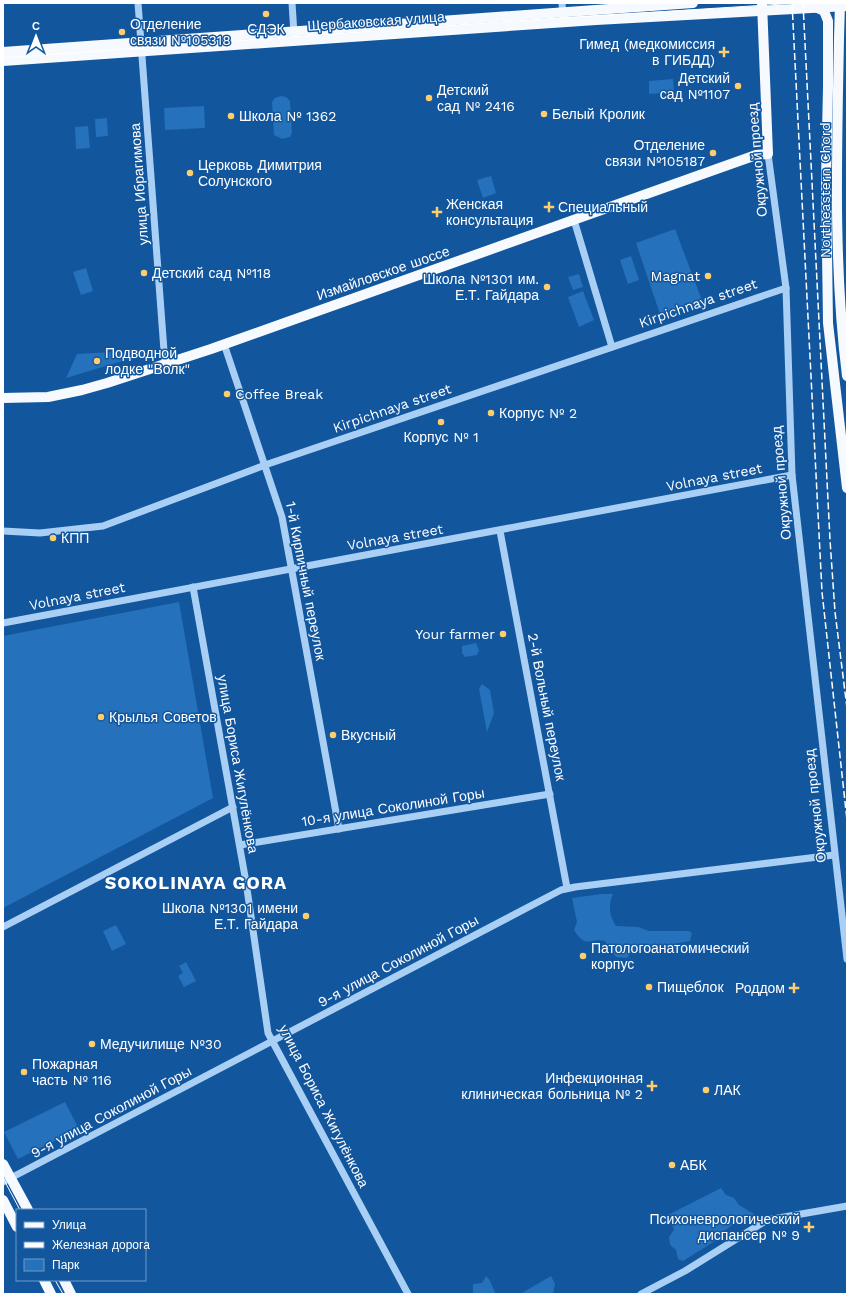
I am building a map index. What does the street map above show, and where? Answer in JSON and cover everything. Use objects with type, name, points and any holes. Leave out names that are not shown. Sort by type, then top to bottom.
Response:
[{"type":"main road","name":"Щербаковская улица","points":[[3,52],[142,46],[294,36],[562,12],[693,3]]},
{"type":"main road","name":"Northeastern Chord","points":[[840,3],[838,250],[842,340],[847,376]]},
{"type":"main road","name":"Щербаковская улица","points":[[562,12],[761,6],[847,6]]},
{"type":"main road","name":"Окружной проезд","points":[[761,6],[768,154]]},
{"type":"main road","points":[[813,7],[824,11],[828,21],[826,180],[828,323],[847,488]]},
{"type":"main road","name":"Щербаковская улица","points":[[3,61],[142,46]]},
{"type":"main road","name":"Измайловское шоссе","points":[[3,398],[34,398],[72,392],[165,364],[756,155],[768,154]]},
{"type":"main road","points":[[3,1164],[7,1180],[27,1209]]},
{"type":"main road","points":[[3,1200],[16,1225]]},
{"type":"main road","points":[[45,1281],[52,1294]]},
{"type":"main road","points":[[64,1281],[71,1294]]},
{"type":"street","name":"улица Ибрагимова","points":[[138,3],[165,364]]},
{"type":"street","points":[[292,3],[294,36]]},
{"type":"street","name":"Окружной проезд","points":[[768,154],[786,288],[792,475],[847,960]]},
{"type":"street","points":[[574,220],[612,347]]},
{"type":"street","name":"Kirpichnaya street","points":[[3,531],[40,533],[103,526],[265,465],[786,288]]},
{"type":"street","name":"1-й Кирпичный переулок","points":[[224,344],[280,511],[292,569],[339,829]]},
{"type":"street","name":"Volnaya street","points":[[3,623],[500,531],[792,475]]},
{"type":"street","name":"2-й Вольный переулок","points":[[500,531],[567,888]]},
{"type":"street","name":"улица Бориса Жигулёнкова","points":[[193,587],[240,845],[268,1033],[408,1294]]},
{"type":"street","name":"10-я улица Соколиной Горы","points":[[240,845],[550,794]]},
{"type":"street","points":[[3,926],[233,807]]},
{"type":"street","name":"9-я улица Соколиной Горы","points":[[7,1180],[273,1042],[548,896],[567,888],[834,855]]},
{"type":"street","points":[[641,1294],[685,1271],[767,1220],[847,1206]]},
{"type":"green space","points":[[673,79],[674,92],[649,94],[649,81]]},
{"type":"green space","points":[[281,96],[286,97],[290,101],[292,133],[290,137],[282,139],[274,135],[272,102],[275,98]]},
{"type":"green space","points":[[204,106],[205,128],[165,130],[164,108]]},
{"type":"green space","points":[[107,118],[108,136],[96,137],[95,119]]},
{"type":"green space","points":[[88,126],[90,148],[76,149],[75,127]]},
{"type":"green space","points":[[491,176],[496,193],[483,198],[477,180]]},
{"type":"green space","points":[[675,229],[703,303],[661,317],[636,243]]},
{"type":"green space","points":[[631,256],[639,280],[628,284],[620,260]]},
{"type":"green space","points":[[86,268],[93,291],[81,295],[73,272]]},
{"type":"green space","points":[[579,274],[583,287],[573,290],[568,277]]},
{"type":"green space","points":[[583,291],[594,320],[579,327],[568,297]]},
{"type":"green space","points":[[150,350],[149,353],[66,378],[77,354]]},
{"type":"green space","name":"Крылья Советов","points":[[179,602],[213,798],[3,908],[3,636]]},
{"type":"green space","points":[[476,643],[479,650],[477,655],[465,657],[462,653],[462,646]]},
{"type":"green space","points":[[482,684],[490,690],[494,713],[487,732],[479,689]]},
{"type":"green space","points":[[613,894],[610,902],[610,910],[616,926],[638,927],[649,931],[689,931],[692,933],[690,941],[633,950],[627,958],[616,957],[605,941],[600,940],[588,942],[582,940],[574,930],[577,922],[572,898]]},
{"type":"green space","points":[[116,925],[126,944],[112,951],[103,931]]},
{"type":"green space","points":[[186,962],[196,981],[184,987],[178,976],[183,973],[179,966]]},
{"type":"green space","points":[[65,1102],[79,1129],[18,1159],[4,1132]]},
{"type":"green space","points":[[721,1188],[726,1195],[734,1198],[739,1205],[754,1214],[751,1217],[732,1225],[723,1233],[723,1236],[683,1261],[678,1259],[676,1250],[670,1245],[669,1237],[674,1230],[668,1215]]},
{"type":"green space","points":[[486,1276],[490,1280],[496,1294],[473,1294],[473,1284],[482,1283]]},
{"type":"green space","points":[[551,1276],[555,1284],[553,1294],[520,1294]]},
{"type":"tram line","points":[[3,58],[497,22],[799,3]]},
{"type":"tram line","points":[[3,1178],[19,1209]]},
{"type":"tram line","points":[[56,1281],[63,1294]]},
{"type":"railway","points":[[792,3],[822,592],[847,820]]},
{"type":"railway","points":[[803,3],[830,540],[835,612],[847,708]]},
{"type":"place","name":"СДЭК","points":[[266,14]]},
{"type":"place","name":"Отделение связи №105318","points":[[122,32]]},
{"type":"place","name":"Гимед (медкомиссия в ГИБДД)","points":[[724,52]]},
{"type":"place","name":"Детский сад №1107","points":[[738,86]]},
{"type":"place","name":"Детский сад № 2416","points":[[429,98]]},
{"type":"place","name":"Белый Кролик","points":[[544,114]]},
{"type":"place","name":"Школа № 1362","points":[[231,116]]},
{"type":"place","name":"Отделение связи №105187","points":[[713,153]]},
{"type":"place","name":"Церковь Димитрия Солунского","points":[[190,173]]},
{"type":"place","name":"Специальный","points":[[549,207]]},
{"type":"place","name":"Женская консультация","points":[[437,212]]},
{"type":"place","name":"Детский сад №118","points":[[144,273]]},
{"type":"place","name":"Magnat","points":[[708,276]]},
{"type":"place","name":"Школа №1301 им. Е.Т. Гайдара","points":[[547,287]]},
{"type":"place","name":"Подводной лодке \"Волк\"","points":[[97,361]]},
{"type":"place","name":"Coffee Break","points":[[227,394]]},
{"type":"place","name":"Корпус № 2","points":[[491,413]]},
{"type":"place","name":"Корпус № 1","points":[[441,422]]},
{"type":"place","name":"КПП","points":[[53,538]]},
{"type":"place","name":"Your farmer","points":[[503,634]]},
{"type":"place","name":"Крылья Советов","points":[[101,717]]},
{"type":"place","name":"Вкусный","points":[[333,735]]},
{"type":"place","name":"Школа №1301 имени Е.Т. Гайдара","points":[[306,916]]},
{"type":"place","name":"Патологоанатомический корпус","points":[[583,956]]},
{"type":"place","name":"Пищеблок","points":[[649,987]]},
{"type":"place","name":"Роддом","points":[[794,988]]},
{"type":"place","name":"Медучилище №30","points":[[92,1044]]},
{"type":"place","name":"Пожарная часть № 116","points":[[24,1072]]},
{"type":"place","name":"Инфекционная клиническая больница № 2","points":[[652,1086]]},
{"type":"place","name":"ЛАК","points":[[706,1090]]},
{"type":"place","name":"АБК","points":[[672,1165]]},
{"type":"place","name":"Психоневрологический диспансер № 9","points":[[809,1227]]},
{"type":"district","name":"SOKOLINAYA GORA","points":[[196,883]]}]
